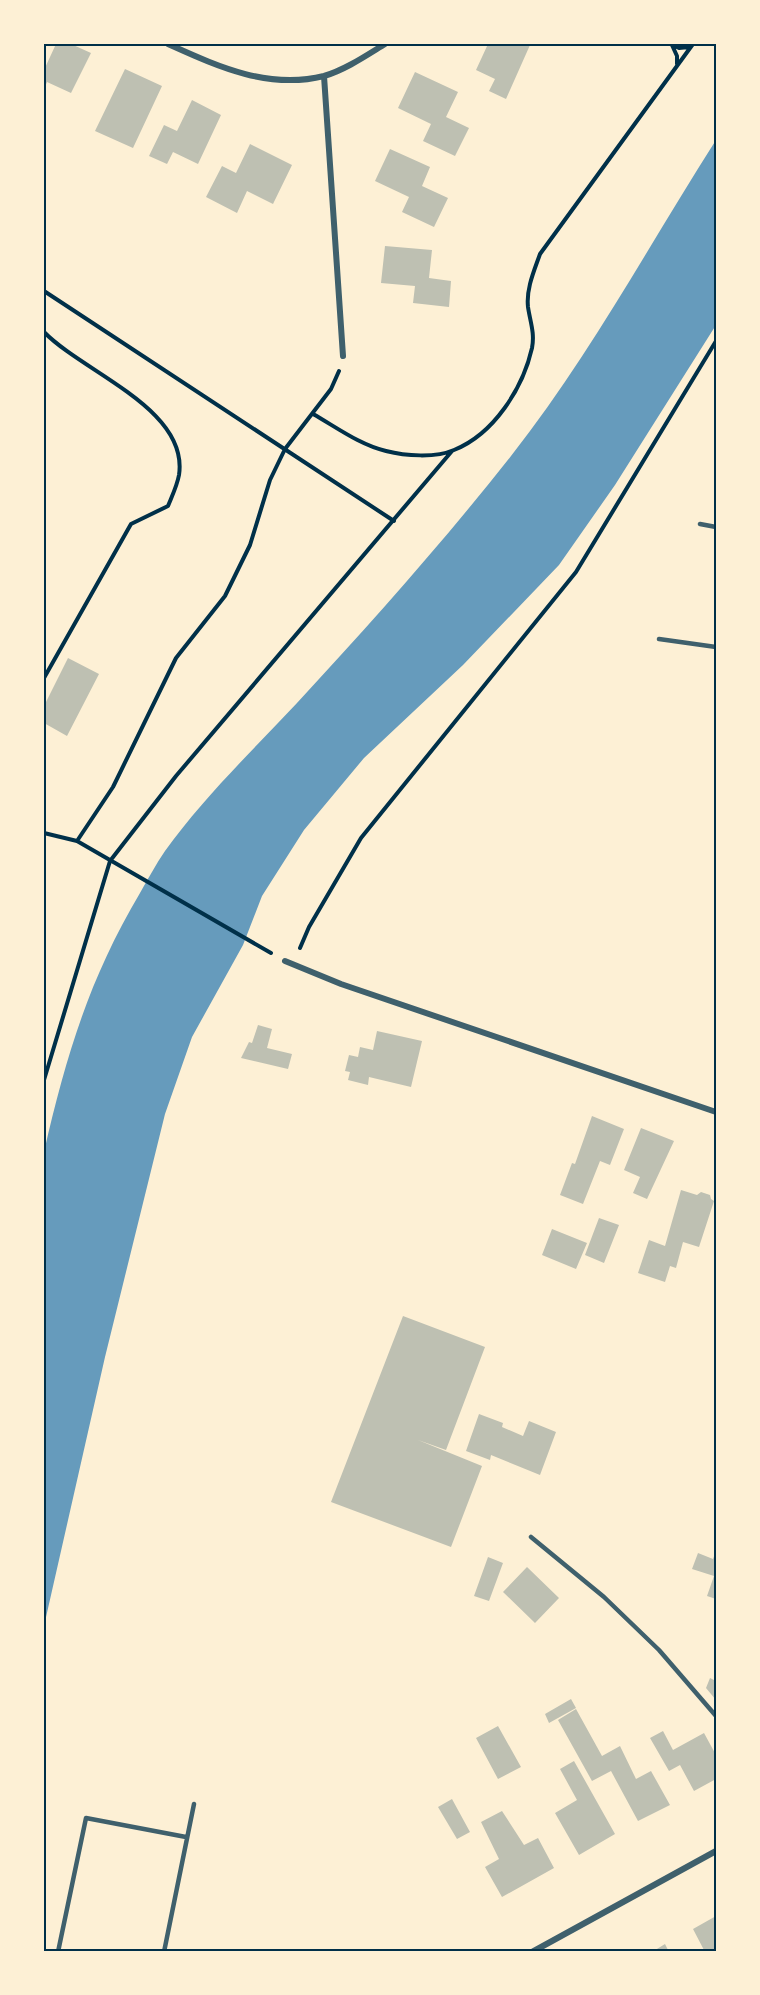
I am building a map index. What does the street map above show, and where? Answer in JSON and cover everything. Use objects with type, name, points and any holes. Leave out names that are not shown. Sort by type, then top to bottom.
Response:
[{"type":"street","points":[[168,44],[239,74],[270,79],[324,76],[385,44]]},
{"type":"street","points":[[324,76],[343,356]]},
{"type":"street","points":[[285,961],[549,1056],[717,1112]]},
{"type":"street","points":[[532,1952],[717,1851]]},
{"type":"lane","points":[[700,524],[717,527]]},
{"type":"lane","points":[[659,639],[717,647]]},
{"type":"lane","points":[[531,1537],[628,1620],[659,1650],[717,1716]]},
{"type":"lane","points":[[164,1952],[194,1804]]},
{"type":"lane","points":[[58,1952],[86,1818],[186,1836]]},
{"type":"path","points":[[671,44],[691,45]]},
{"type":"path","points":[[671,44],[678,56],[677,65]]},
{"type":"path","points":[[44,1080],[110,861],[176,776],[452,452],[470,442],[498,417],[520,384],[532,347],[533,327],[528,306],[530,280],[540,254],[691,45]]},
{"type":"path","points":[[44,291],[394,521]]},
{"type":"path","points":[[44,332],[68,354],[147,407],[169,430],[179,459],[179,476],[168,506],[131,524],[44,678]]},
{"type":"path","points":[[292,965],[309,927],[361,838],[576,573],[717,341]]},
{"type":"path","points":[[77,841],[113,787],[176,658],[225,596],[250,545],[270,480],[285,449],[331,389],[343,356]]},
{"type":"path","points":[[313,414],[370,446],[387,452],[424,455],[452,452]]},
{"type":"path","points":[[44,833],[77,841],[285,961]]},
{"type":"water","points":[[716,140],[716,325],[615,485],[559,565],[463,665],[364,758],[304,830],[262,896],[243,945],[192,1037],[165,1114],[105,1357],[44,1626],[44,1152],[61,1083],[81,1019],[107,956],[152,872],[180,831],[212,793],[325,673],[407,581],[511,456],[567,380]]},
{"type":"building","points":[[56,44],[71,44],[91,53],[71,93],[47,82],[44,89],[44,70]]},
{"type":"building","points":[[488,44],[530,45],[506,99],[489,91],[495,79],[476,70]]},
{"type":"building","points":[[125,69],[162,86],[133,148],[95,131]]},
{"type":"building","points":[[415,72],[458,92],[446,117],[469,128],[455,156],[423,141],[431,124],[398,108]]},
{"type":"building","points":[[192,100],[221,115],[198,164],[173,152],[167,164],[149,156],[164,125],[177,131]]},
{"type":"building","points":[[250,144],[292,165],[273,204],[247,191],[237,213],[206,197],[222,166],[236,173]]},
{"type":"building","points":[[390,149],[430,167],[422,186],[448,198],[434,227],[402,212],[409,197],[375,181]]},
{"type":"building","points":[[385,246],[432,250],[429,278],[451,281],[449,307],[413,303],[415,286],[381,283]]},
{"type":"building","points":[[68,658],[99,674],[67,736],[44,723],[44,706]]},
{"type":"building","points":[[258,1025],[272,1029],[267,1048],[292,1054],[288,1069],[241,1058],[249,1042],[252,1043]]},
{"type":"building","points":[[377,1031],[422,1041],[411,1087],[369,1077],[368,1085],[348,1080],[350,1072],[345,1071],[349,1055],[358,1057],[360,1047],[373,1050]]},
{"type":"building","points":[[592,1116],[624,1129],[610,1165],[600,1161],[583,1204],[560,1195],[572,1163],[575,1164]]},
{"type":"building","points":[[641,1128],[674,1141],[647,1199],[633,1193],[640,1177],[624,1170]]},
{"type":"building","points":[[681,1190],[697,1195],[701,1192],[710,1195],[714,1201],[699,1247],[683,1242],[676,1268],[670,1266],[665,1282],[638,1273],[649,1240],[665,1246]]},
{"type":"building","points":[[599,1218],[619,1225],[604,1263],[585,1255]]},
{"type":"building","points":[[552,1229],[587,1243],[576,1269],[542,1255]]},
{"type":"building","points":[[403,1316],[485,1347],[446,1450],[418,1440],[482,1466],[451,1547],[331,1502]]},
{"type":"building","points":[[479,1414],[503,1423],[502,1427],[523,1436],[529,1421],[556,1432],[540,1475],[491,1455],[490,1460],[466,1451]]},
{"type":"building","points":[[716,1551],[716,1599],[707,1596],[714,1576],[692,1569],[698,1553],[713,1559]]},
{"type":"building","points":[[488,1557],[503,1563],[489,1601],[474,1596]]},
{"type":"building","points":[[527,1567],[559,1598],[535,1623],[503,1592]]},
{"type":"building","points":[[710,1678],[716,1681],[716,1700],[706,1688]]},
{"type":"building","points":[[571,1699],[576,1708],[549,1723],[545,1714]]},
{"type":"building","points":[[576,1709],[602,1756],[620,1746],[636,1779],[651,1771],[670,1805],[638,1821],[611,1771],[592,1781],[558,1720]]},
{"type":"building","points":[[498,1726],[521,1767],[498,1779],[476,1738]]},
{"type":"building","points":[[663,1731],[673,1750],[704,1733],[716,1755],[716,1779],[694,1791],[680,1765],[669,1771],[650,1738]]},
{"type":"building","points":[[574,1761],[615,1834],[579,1855],[555,1813],[577,1800],[560,1769]]},
{"type":"building","points":[[452,1799],[470,1832],[457,1839],[438,1807]]},
{"type":"building","points":[[502,1811],[524,1845],[538,1838],[554,1868],[502,1897],[485,1867],[499,1859],[481,1822]]},
{"type":"building","points":[[716,1916],[716,1952],[705,1952],[693,1929]]},
{"type":"building","points":[[665,1944],[669,1952],[652,1952]]}]
